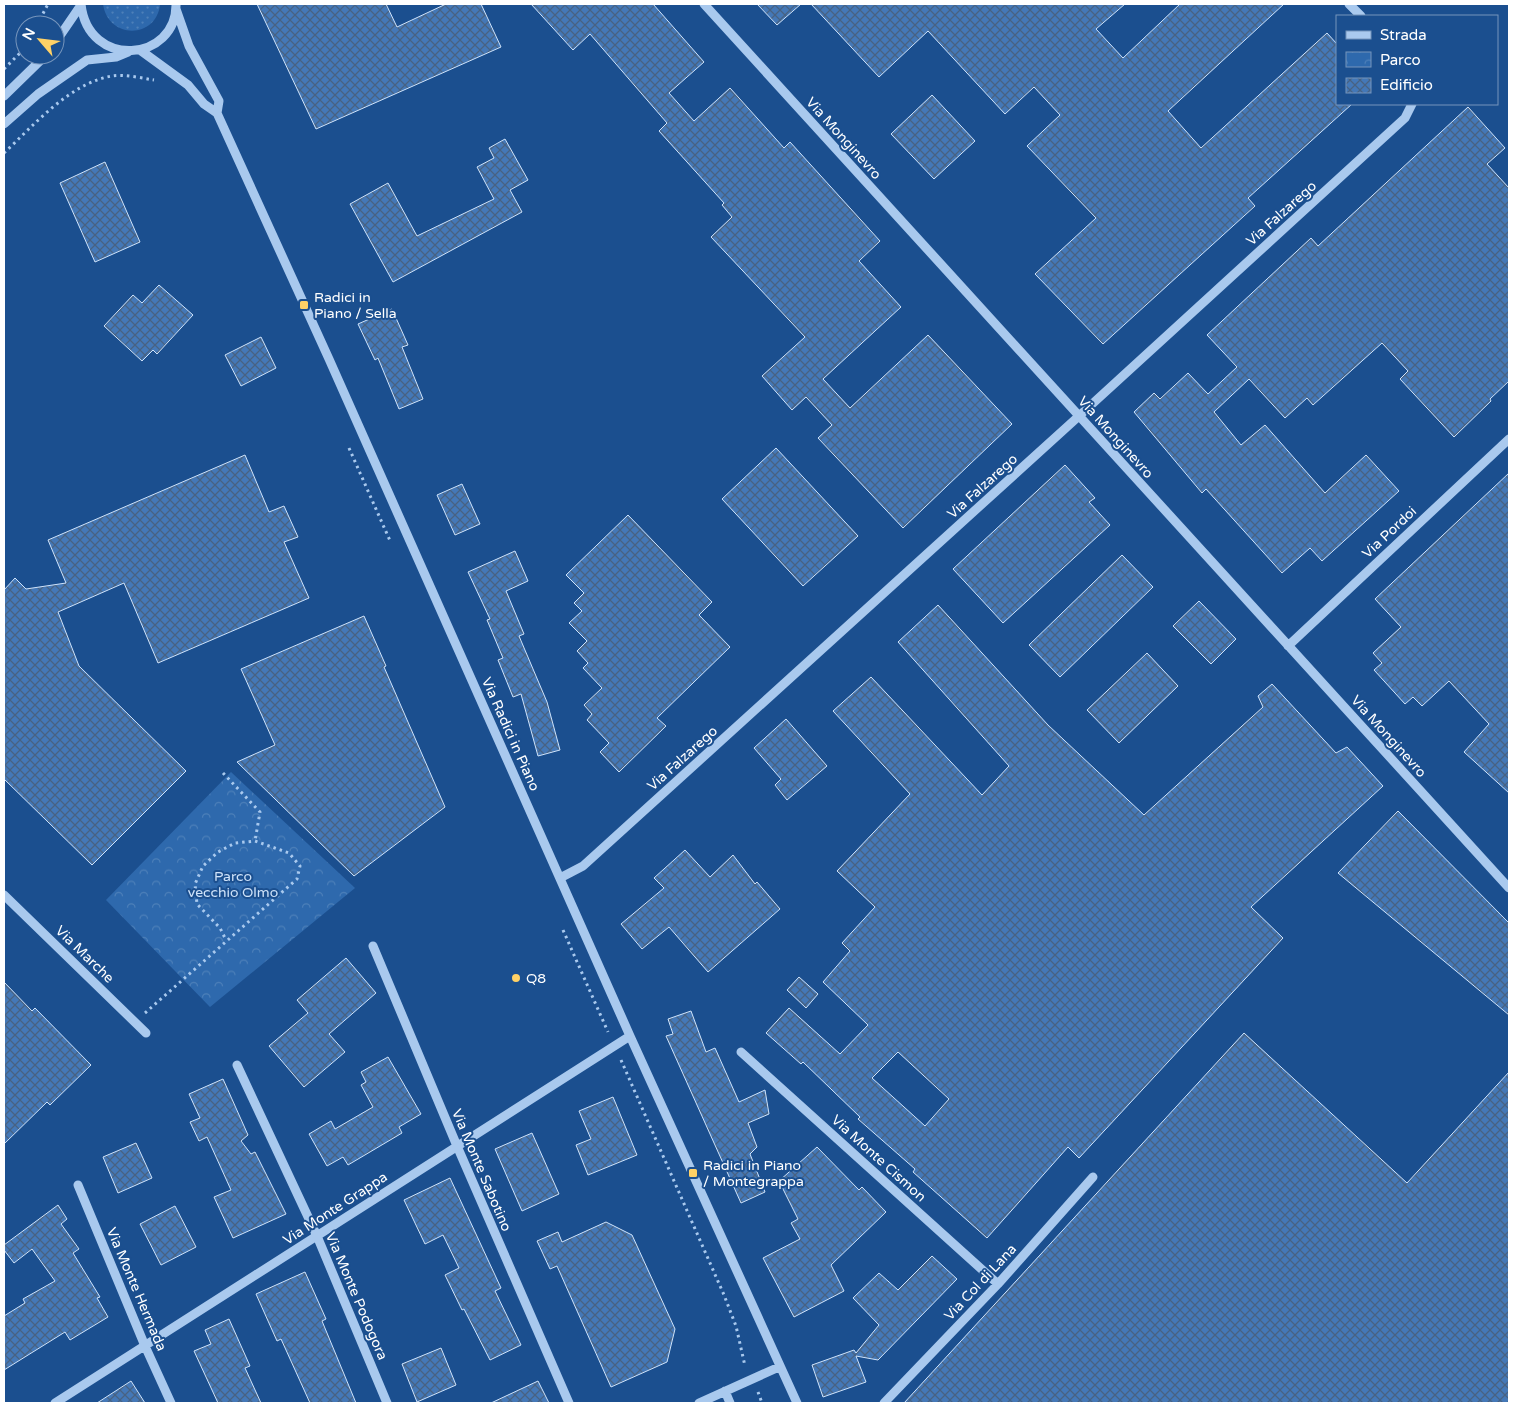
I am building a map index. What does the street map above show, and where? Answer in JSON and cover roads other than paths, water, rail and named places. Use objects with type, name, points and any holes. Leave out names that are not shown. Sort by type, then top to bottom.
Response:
[{"type":"street","points":[[65,28],[81,4]]},
{"type":"street","points":[[81,4],[83,19],[90,32],[100,42],[114,49],[128,51],[140,50],[153,44],[165,35],[172,22],[176,6]]},
{"type":"street","name":"Via Monginevro","points":[[704,4],[1509,888]]},
{"type":"street","points":[[1349,4],[1360,15]]},
{"type":"street","name":"Via Radici in Piano","points":[[176,6],[189,46],[219,101],[218,113],[779,1367]]},
{"type":"street","points":[[140,50],[188,85],[204,104],[218,113]]},
{"type":"street","points":[[4,124],[38,94],[86,60],[116,57],[128,51]]},
{"type":"street","points":[[4,96],[36,65]]},
{"type":"street","name":"Via Falzarego","points":[[560,878],[583,866],[1079,416],[1405,118],[1412,105]]},
{"type":"street","name":"Via Pordoi","points":[[1288,646],[1509,439]]},
{"type":"street","name":"Via Marche","points":[[4,895],[146,1033]]},
{"type":"street","name":"Via Monte Sabotino","points":[[373,946],[457,1146],[570,1403]]},
{"type":"street","name":"Via Monte Grappa","points":[[55,1403],[630,1036]]},
{"type":"street","name":"Via Monte Cismon","points":[[742,1052],[998,1284]]},
{"type":"street","name":"Via Monte Podogora","points":[[236,1065],[317,1236],[387,1403]]},
{"type":"street","name":"Via Col di Lana","points":[[884,1403],[998,1284],[1093,1178]]},
{"type":"street","name":"Via Monte Hermada","points":[[78,1185],[145,1346],[172,1403]]},
{"type":"street","points":[[699,1403],[779,1367],[797,1403]]},
{"type":"street","points":[[725,1391],[730,1403]]},
{"type":"place","name":"Radici in Piano / Sella","points":[[304,305]]},
{"type":"place","name":"Q8","points":[[516,978]]},
{"type":"place","name":"Radici in Piano / Montegrappa","points":[[693,1173]]},
{"type":"park label","name":"Parco vecchio Olmo","points":[[233,884]]}]
